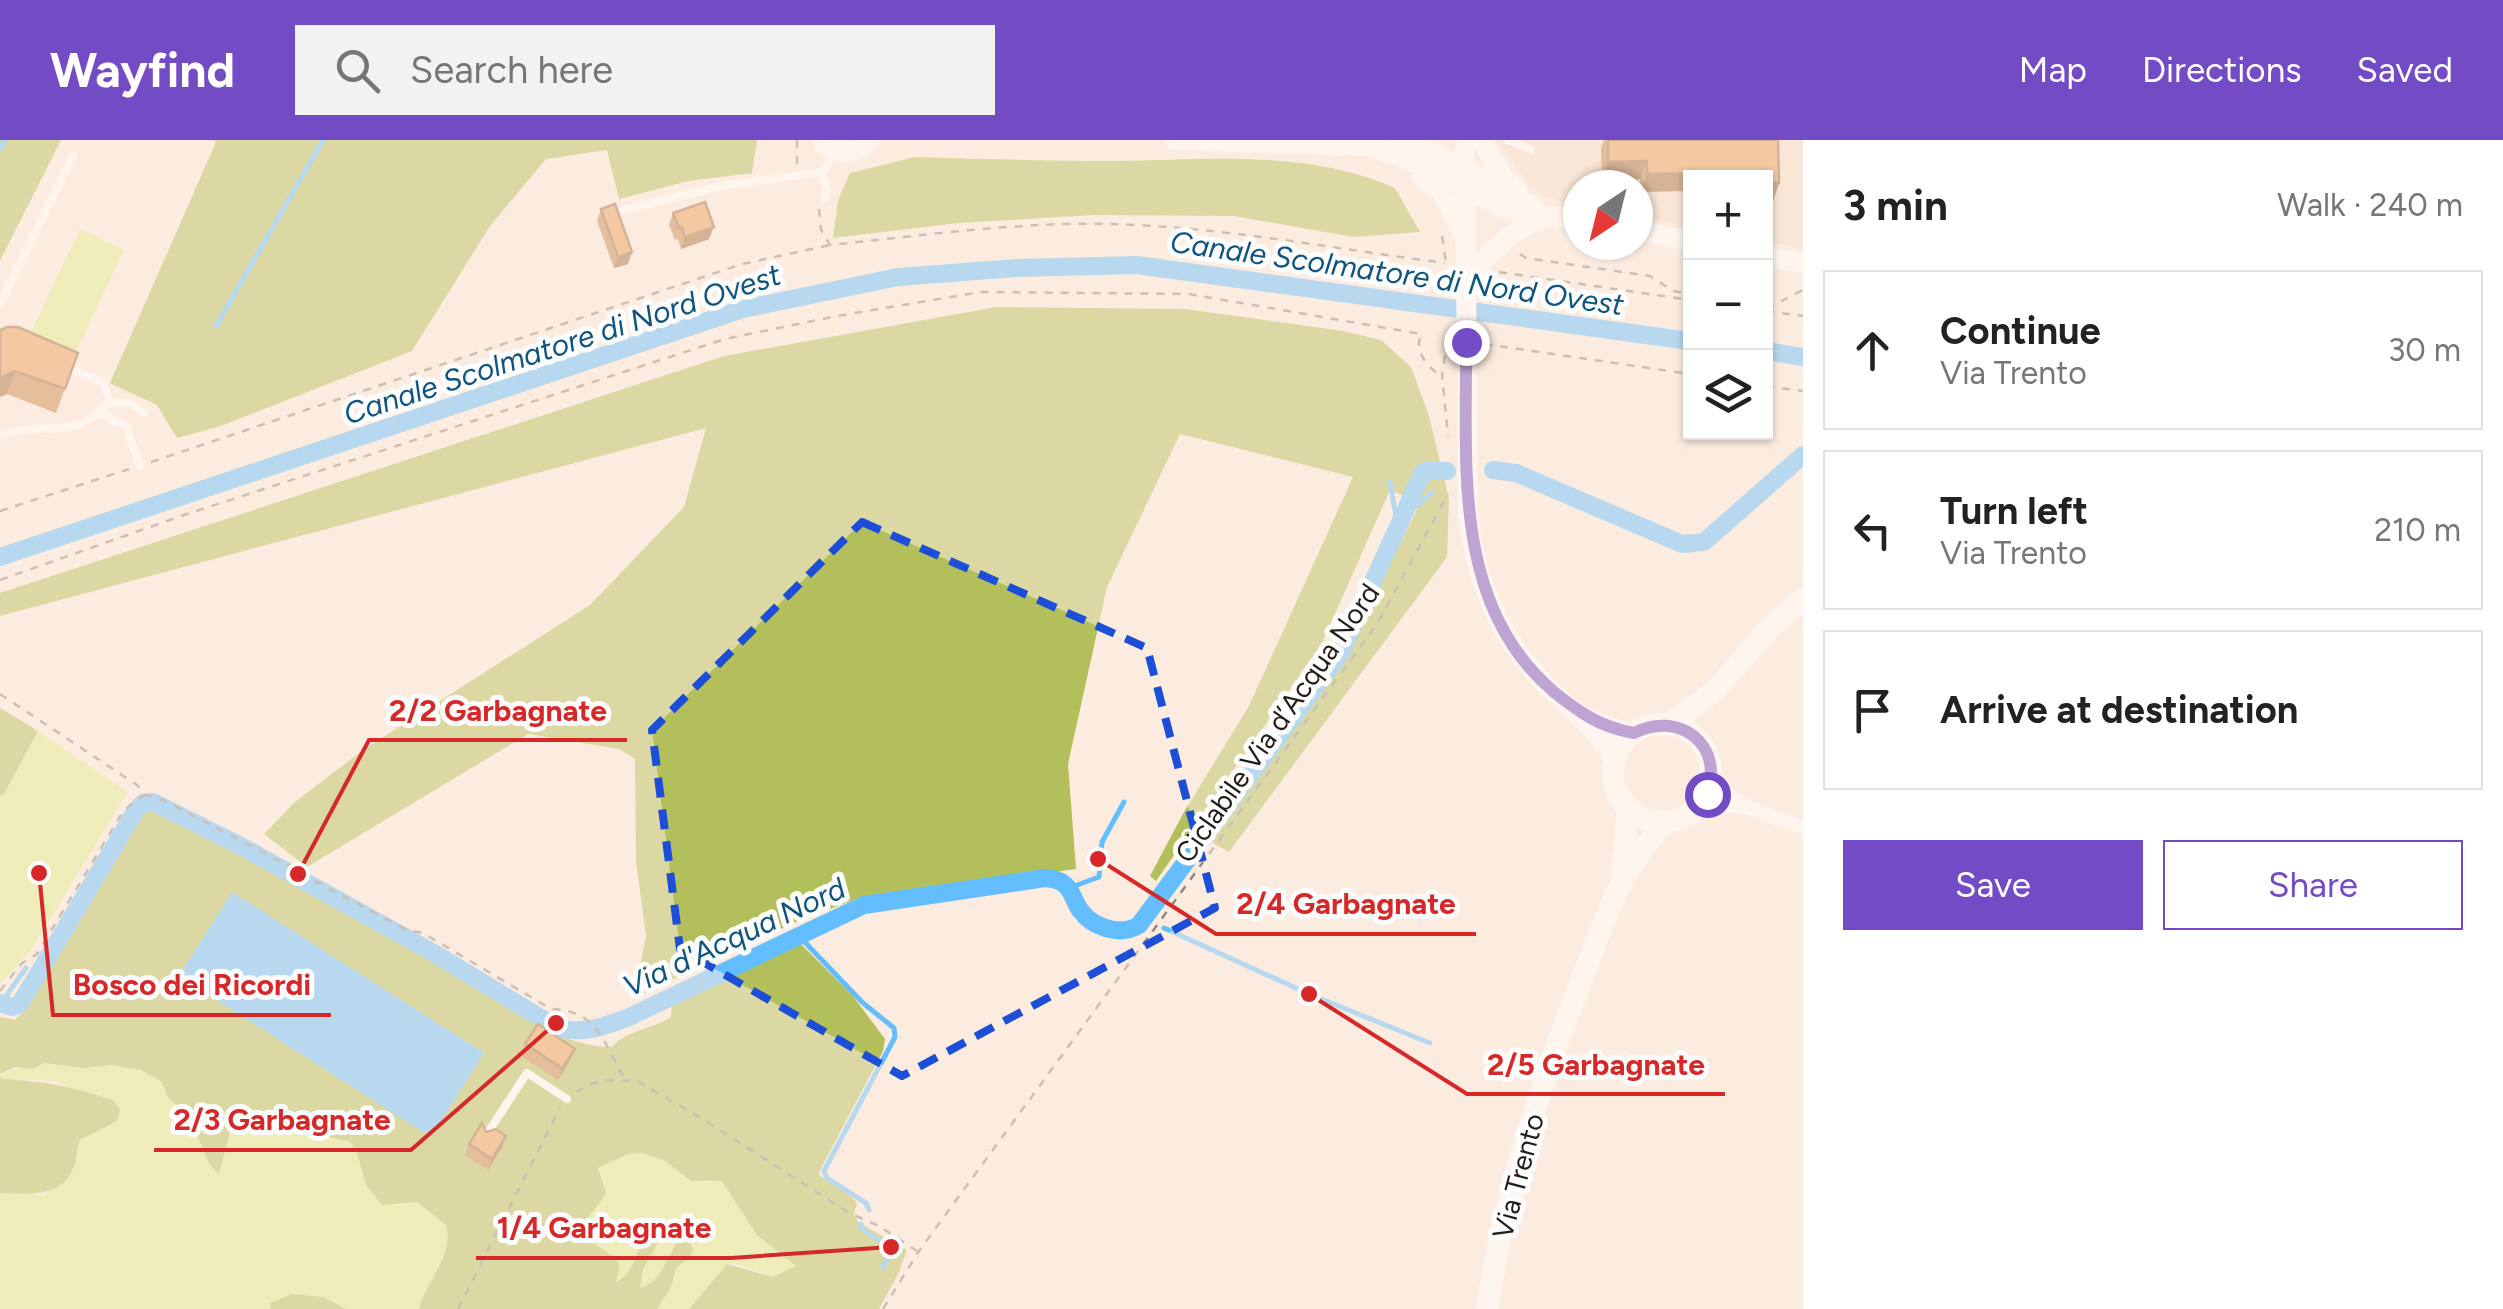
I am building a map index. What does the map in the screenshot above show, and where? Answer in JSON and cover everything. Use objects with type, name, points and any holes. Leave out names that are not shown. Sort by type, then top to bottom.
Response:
[{"type":"main road","points":[[1669,724],[1716,692],[1770,628],[1803,599]]},
{"type":"main road","points":[[1700,742],[1716,692]]},
{"type":"main road","points":[[1615,760],[1623,743],[1634,733],[1647,726],[1669,724],[1690,732],[1700,742],[1712,770],[1706,793]]},
{"type":"main road","name":"Via Trento","points":[[1615,760],[1614,780],[1628,807],[1622,878]]},
{"type":"main road","name":"Via Trento","points":[[1488,1309],[1509,1200],[1530,1124],[1622,878],[1666,822],[1686,816],[1706,793]]},
{"type":"main road","points":[[1628,807],[1645,819],[1666,822]]},
{"type":"street","points":[[800,140],[861,148],[869,140]]},
{"type":"street","points":[[1174,140],[1307,141],[1370,146],[1557,215]]},
{"type":"street","points":[[1397,140],[1465,179]]},
{"type":"street","name":"Via Trento","points":[[1465,140],[1466,241],[1457,277],[1468,514],[1479,572],[1503,631],[1522,659],[1581,714],[1615,760]]},
{"type":"street","points":[[1482,140],[1500,173],[1557,215]]},
{"type":"street","points":[[1307,141],[1362,151],[1432,183],[1454,213],[1466,241]]},
{"type":"street","points":[[1457,277],[1482,263],[1504,238],[1522,226],[1557,215]]},
{"type":"street","points":[[1653,234],[1683,240]]},
{"type":"street","points":[[1773,257],[1803,263]]},
{"type":"street","name":"Via Trento","points":[[1581,714],[1610,728],[1634,733]]},
{"type":"street","points":[[1706,793],[1803,828]]},
{"type":"lane","points":[[1508,140],[1531,150]]},
{"type":"lane","points":[[826,194],[822,172],[828,145]]},
{"type":"lane","points":[[0,304],[73,157]]},
{"type":"lane","points":[[622,210],[721,186],[822,172]]},
{"type":"lane","points":[[56,362],[104,383],[110,402]]},
{"type":"lane","points":[[0,436],[15,429],[68,427],[88,422],[110,402],[130,403],[144,412]]},
{"type":"lane","points":[[98,412],[126,426],[140,466]]},
{"type":"lane","points":[[485,1137],[527,1072],[567,1099]]},
{"type":"path","points":[[800,140],[797,165],[801,174]]},
{"type":"path","points":[[826,194],[818,196],[821,230],[830,245]]},
{"type":"path","points":[[0,511],[742,264],[830,245],[1083,224],[1170,228],[1365,250],[1446,264]]},
{"type":"path","points":[[1437,224],[1446,264],[1457,277]]},
{"type":"path","points":[[1504,238],[1526,258],[1650,276],[1683,295]]},
{"type":"path","points":[[1482,263],[1497,272],[1683,296]]},
{"type":"path","points":[[1773,305],[1803,290]]},
{"type":"path","points":[[0,580],[184,515],[706,345],[837,316],[981,292],[1189,294],[1421,334],[1418,346],[1426,364],[1442,376]]},
{"type":"path","points":[[1773,310],[1803,316]]},
{"type":"path","points":[[1448,438],[1442,376],[1460,336],[1683,373]]},
{"type":"path","points":[[1773,387],[1803,391]]},
{"type":"path","name":"Ciclabile Via d’Acqua Nord","points":[[883,1309],[919,1252],[1376,624],[1450,491]]},
{"type":"path","points":[[0,694],[137,785],[146,795],[163,800],[285,864],[301,868],[313,880],[407,930],[423,933],[551,1009],[569,1010],[594,1022],[624,1079]]},
{"type":"path","points":[[0,991],[21,964],[38,954],[124,810],[146,795]]},
{"type":"path","points":[[458,1309],[508,1206],[567,1099],[594,1083],[624,1079],[638,1082],[706,1121],[919,1252]]},
{"type":"highlighted area","points":[[862,522],[1147,648],[1215,908],[902,1076],[680,949],[652,730]]},
{"type":"shaded area","points":[[1497,140],[1803,140],[1803,249],[1773,243],[1773,170],[1683,170],[1683,226],[1653,220],[1653,170],[1563,170],[1563,202],[1546,197],[1528,184]]},
{"type":"green space","points":[[0,140],[61,140],[0,261]]},
{"type":"green space","points":[[213,140],[757,140],[752,173],[688,181],[619,199],[607,150],[546,159],[490,226],[412,351],[221,426],[177,438],[157,405],[110,383],[216,142]]},
{"type":"green space","points":[[915,157],[1221,159],[1327,167],[1395,188],[1420,232],[1353,237],[1234,216],[1095,215],[958,223],[833,238],[838,200],[850,173]]},
{"type":"green space","points":[[80,229],[124,250],[71,362],[27,341]]},
{"type":"green space","points":[[996,307],[1185,309],[1381,340],[1411,367],[1429,416],[1449,499],[1447,557],[1229,852],[1209,841],[1344,658],[1420,503],[1390,490],[1321,645],[1156,881],[1150,876],[1249,706],[1353,477],[1180,434],[1107,587],[1068,764],[1076,869],[859,898],[798,921],[642,994],[638,978],[646,936],[636,861],[635,759],[619,749],[528,734],[307,867],[264,834],[295,802],[363,750],[590,605],[684,507],[706,428],[0,616],[0,593],[724,356]]},
{"type":"green space","points":[[0,708],[38,731],[0,796]]},
{"type":"green space","points":[[38,731],[128,792],[31,950],[0,984],[0,796]]},
{"type":"green space","points":[[148,808],[364,919],[547,1030],[599,1046],[612,1047],[624,1037],[664,1021],[671,1017],[676,1001],[799,942],[853,996],[885,1039],[883,1051],[819,1172],[857,1203],[854,1214],[858,1222],[907,1250],[879,1309],[689,1309],[727,1264],[773,1277],[796,1266],[757,1235],[722,1181],[691,1181],[664,1160],[641,1153],[628,1154],[598,1168],[606,1193],[587,1219],[583,1237],[617,1261],[616,1282],[631,1268],[647,1237],[669,1223],[643,1269],[640,1288],[655,1279],[677,1243],[688,1236],[693,1249],[690,1257],[676,1268],[671,1287],[657,1309],[419,1309],[443,1257],[446,1225],[417,1202],[382,1205],[366,1185],[350,1142],[315,1134],[299,1117],[260,1123],[242,1118],[233,1121],[219,1175],[209,1163],[190,1119],[167,1096],[162,1082],[141,1070],[44,1063],[33,1069],[15,1067],[0,1074],[0,1017],[15,1020],[24,1011],[73,931],[88,896],[107,875],[131,829]],"holes":[[[232,893],[484,1053],[431,1136]]]},
{"type":"green space","points":[[43,1063],[84,1068],[111,1065],[141,1070],[162,1082],[167,1096],[190,1119],[209,1163],[219,1175],[233,1121],[242,1118],[260,1123],[299,1117],[315,1134],[350,1141],[362,1175],[395,1206],[417,1202],[446,1225],[443,1257],[419,1309],[346,1309],[323,1297],[271,1303],[271,1309],[0,1309],[0,1193],[45,1195],[74,1166],[80,1140],[117,1121],[91,1092],[76,1091],[55,1081],[0,1076]]},
{"type":"green space","points":[[0,1076],[59,1085],[113,1100],[120,1109],[117,1121],[80,1140],[70,1175],[54,1189],[0,1193]]},
{"type":"green space","points":[[641,1153],[664,1160],[691,1181],[722,1180],[757,1235],[797,1267],[773,1277],[733,1263],[723,1268],[689,1309],[657,1309],[671,1287],[676,1268],[690,1257],[673,1246],[665,1270],[646,1288],[639,1288],[643,1269],[668,1224],[637,1251],[631,1270],[615,1282],[616,1259],[595,1242],[583,1238],[584,1227],[603,1192],[598,1168],[628,1154]]},
{"type":"green space","points":[[292,1294],[323,1297],[346,1309],[271,1309],[270,1303]]},
{"type":"water","points":[[232,892],[484,1053],[431,1137],[179,976]]},
{"type":"building","points":[[1608,140],[1778,140],[1779,183],[1773,183],[1773,170],[1653,174],[1653,170],[1647,170],[1647,161],[1608,162]]},
{"type":"building","points":[[705,202],[714,227],[685,237],[673,213]]},
{"type":"building","points":[[615,204],[632,252],[618,257],[601,209]]},
{"type":"building","points":[[18,327],[78,353],[65,389],[15,371],[0,378],[0,330]]},
{"type":"building","points":[[538,1024],[575,1049],[562,1068],[525,1044]]},
{"type":"building","points":[[482,1123],[486,1132],[496,1129],[506,1136],[492,1159],[469,1144]]},
{"type":"waterway","points":[[0,150],[5,140]]},
{"type":"waterway","points":[[216,326],[323,140]]},
{"type":"waterway","name":"Canale Scolmatore di Nord Ovest","points":[[0,557],[743,309],[898,277],[1017,268],[1137,265],[1683,340]]},
{"type":"waterway","name":"Canale Scolmatore di Nord Ovest","points":[[1773,352],[1803,357]]},
{"type":"waterway","name":"Via d'Acqua Nord","points":[[1493,470],[1516,473],[1682,544],[1704,542],[1803,455]]},
{"type":"waterway","name":"Via d'Acqua Nord","points":[[0,1003],[12,1007],[20,1004],[136,810],[143,803],[153,802],[239,845],[563,1029],[600,1027],[627,1018],[864,905],[1045,878],[1066,885],[1080,910],[1092,921],[1115,930],[1132,928],[1139,925],[1340,654],[1422,474],[1427,470],[1447,471]]},
{"type":"waterway","points":[[1390,482],[1398,527]]},
{"type":"waterway","points":[[1402,518],[1432,493]]},
{"type":"waterway","points":[[1069,888],[1099,877],[1102,842],[1124,802]]},
{"type":"waterway","points":[[297,877],[301,868]]},
{"type":"waterway","name":"Via d'Acqua Nord","points":[[1145,917],[1149,919]]},
{"type":"waterway","points":[[1164,928],[1309,994],[1430,1043]]},
{"type":"waterway","points":[[798,935],[863,1003],[894,1028],[895,1037],[824,1171],[827,1178],[866,1203],[869,1210]]},
{"type":"waterway","points":[[1,1003],[26,968]]},
{"type":"waterway","points":[[554,1026],[561,1016]]},
{"type":"waterway","points":[[861,1224],[862,1229],[892,1249],[883,1267]]},
{"type":"place","name":"2/4 Garbagnate","points":[[1098,859]]},
{"type":"place","name":"Bosco dei Ricordi","points":[[39,873]]},
{"type":"place","name":"2/2 Garbagnate","points":[[298,874]]},
{"type":"place","name":"2/5 Garbagnate","points":[[1309,994]]},
{"type":"place","name":"2/3 Garbagnate","points":[[556,1023]]},
{"type":"place","name":"1/4 Garbagnate","points":[[891,1247]]},
{"type":"route","points":[[1466,342],[1471,538],[1479,572],[1503,631],[1544,683],[1598,724],[1634,733],[1647,726],[1669,724],[1690,732],[1708,755],[1712,770],[1707,794]]}]
